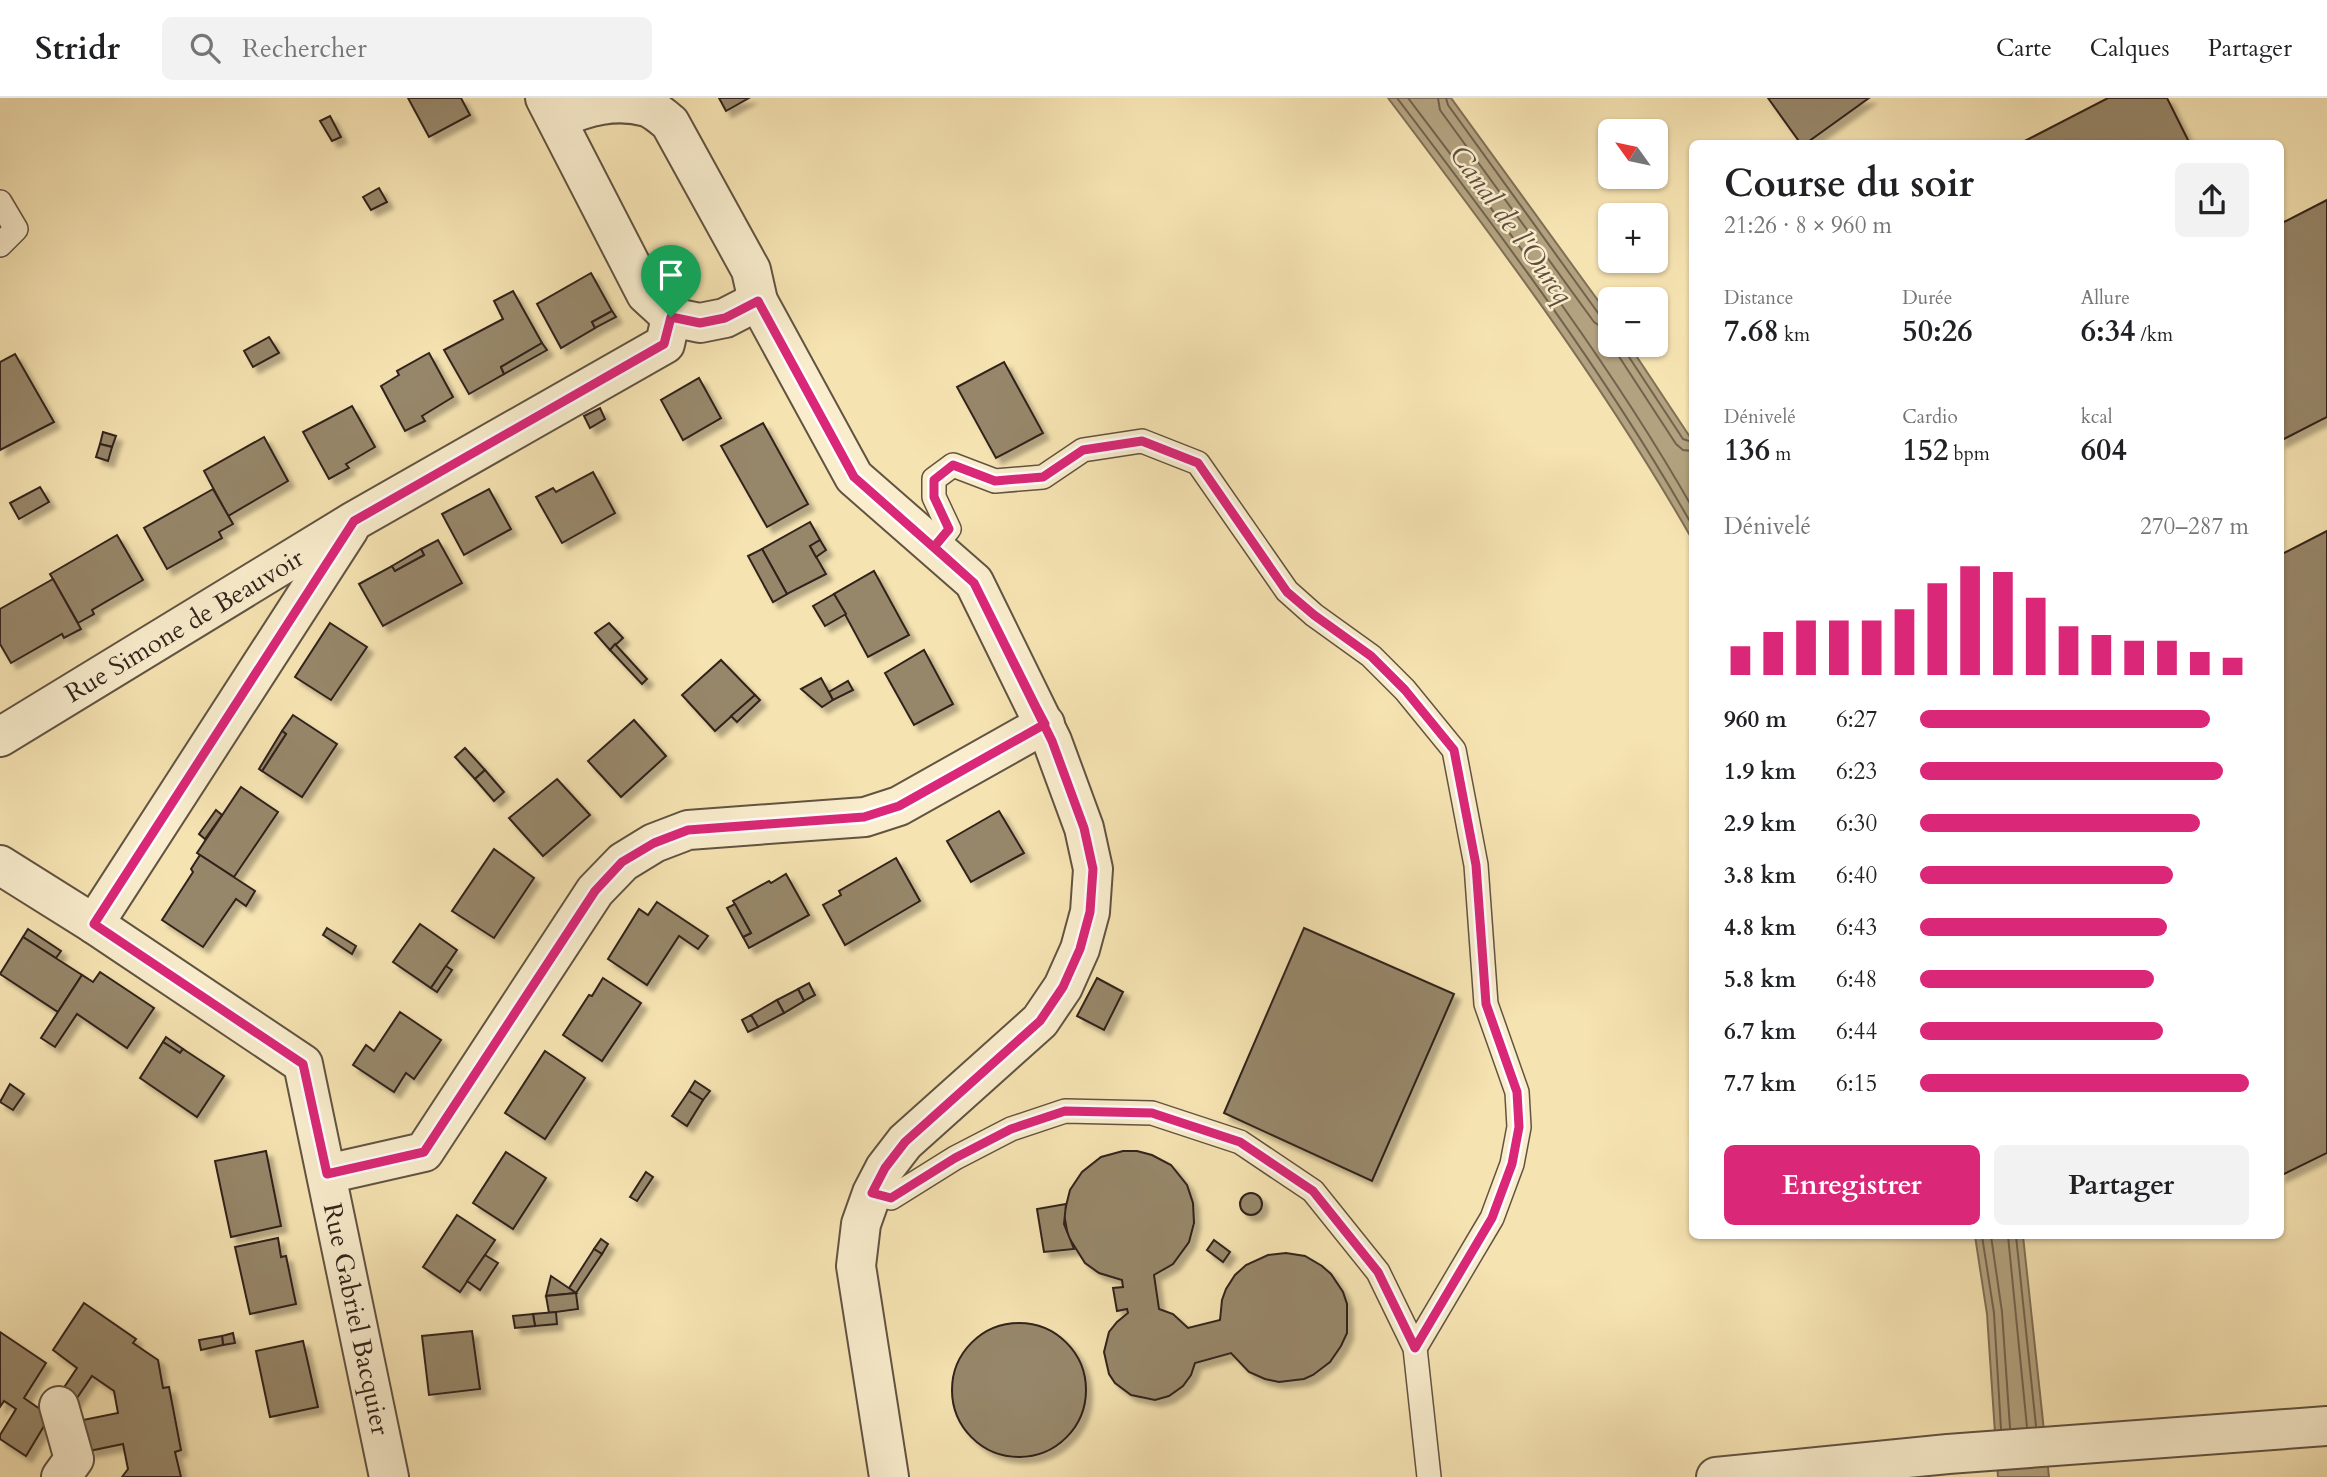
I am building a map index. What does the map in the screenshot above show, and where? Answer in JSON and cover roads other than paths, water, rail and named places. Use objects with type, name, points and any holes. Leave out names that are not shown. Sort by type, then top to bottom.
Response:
[{"type":"street","points":[[758,301],[725,318],[700,323],[671,317],[646,294],[551,109],[624,102],[649,107],[670,123],[751,270],[758,301],[854,477],[974,583],[1045,724],[1084,828],[1093,869],[1090,912],[1080,949],[1063,987],[1040,1021],[905,1142],[885,1168],[872,1193],[861,1224],[856,1266],[889,1477]]},
{"type":"street","name":"Rue Simone de Beauvoir","points":[[0,737],[354,521],[664,344],[671,317]]},
{"type":"street","points":[[94,924],[354,521]]},
{"type":"street","points":[[327,1174],[424,1152],[595,891],[622,862],[654,843],[688,830],[864,817],[882,813],[1045,724]]},
{"type":"street","name":"Rue Gabriel Bacquier","points":[[0,865],[94,924],[303,1064],[389,1477]]},
{"type":"street","points":[[59,1406],[74,1458],[61,1477]]},
{"type":"street","points":[[1716,1477],[1948,1454],[2327,1426]]},
{"type":"lane","points":[[0,202],[16,229],[0,246]]},
{"type":"lane","points":[[934,547],[949,529],[934,497],[934,480],[953,465],[995,481],[1043,477],[1083,450],[1142,441],[1198,463],[1287,592],[1371,656],[1405,690],[1454,750],[1476,865],[1486,1004],[1517,1092],[1519,1127],[1512,1164],[1492,1218],[1415,1348]]},
{"type":"lane","points":[[872,1193],[891,1198],[955,1158],[1011,1129],[1065,1111],[1152,1113],[1240,1142],[1313,1191],[1378,1272],[1415,1348],[1429,1477]]},
{"type":"water","name":"Canal de l'Ourcq","points":[[1388,98],[1451,98],[1598,300],[1598,357],[1637,357],[1689,435],[1689,534],[1622,424],[1547,314]]},
{"type":"water","points":[[1975,1239],[2023,1239],[2049,1477],[1998,1477],[1987,1314]]}]
